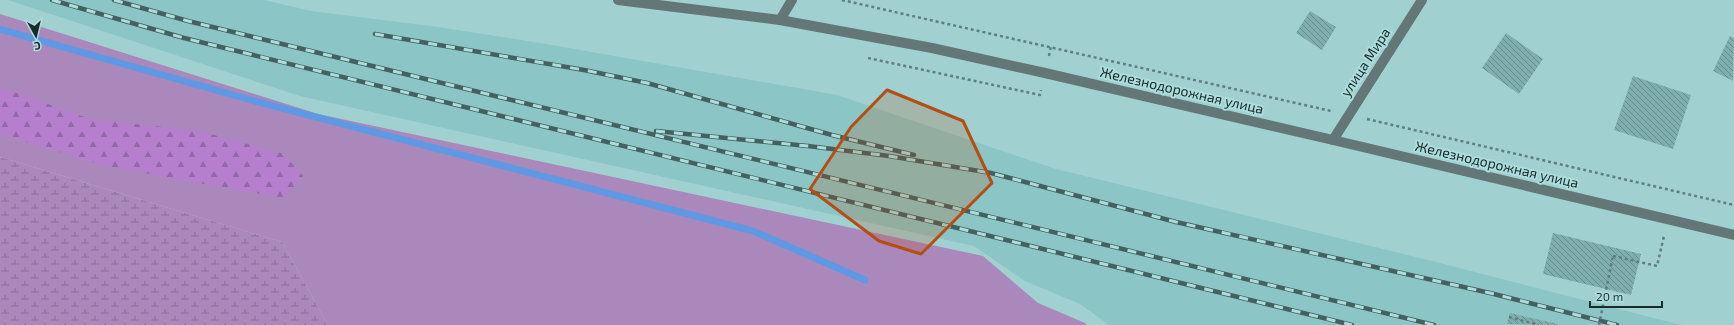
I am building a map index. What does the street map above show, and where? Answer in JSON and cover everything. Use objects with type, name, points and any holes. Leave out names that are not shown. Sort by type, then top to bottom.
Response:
[{"type":"street","name":"Железнодорожная улица","points":[[618,0],[780,20],[932,48],[1333,140],[1734,235]]},
{"type":"street","points":[[780,20],[792,0]]},
{"type":"street","name":"улица Мира","points":[[1333,140],[1422,0]]},
{"type":"path","points":[[842,0],[1348,115],[1734,205]]},
{"type":"path","points":[[1599,325],[1613,256],[1657,266],[1668,219]]},
{"type":"path","points":[[1509,317],[1539,325]]},
{"type":"highlighted area","points":[[887,90],[963,121],[992,183],[921,254],[879,241],[810,189],[851,127]]},
{"type":"shaded area","points":[[8,0],[264,0],[311,11],[438,27],[546,44],[837,95],[1056,169],[1436,262],[1681,325],[1109,325],[1080,304],[1025,281],[974,246],[300,96]]},
{"type":"green space","points":[[0,14],[318,114],[983,256],[1038,303],[1087,325],[328,325],[282,242],[0,157]]},
{"type":"green space","points":[[0,87],[90,119],[200,131],[284,154],[303,176],[283,198],[105,166],[0,134]]},
{"type":"green space","points":[[0,157],[282,242],[328,325],[0,325]]},
{"type":"building","points":[[1310,11],[1336,27],[1322,50],[1296,33]]},
{"type":"building","points":[[1506,33],[1543,59],[1519,94],[1482,68]]},
{"type":"building","points":[[1730,36],[1734,38],[1733,81],[1713,71]]},
{"type":"building","points":[[1633,76],[1691,95],[1673,149],[1614,130]]},
{"type":"building","points":[[1553,233],[1641,254],[1631,295],[1543,274]]},
{"type":"building","points":[[1510,313],[1558,324],[1558,325],[1507,324]]},
{"type":"waterway","points":[[0,29],[251,100],[753,231],[865,280]]},
{"type":"railway","points":[[52,0],[184,38],[1352,325]]},
{"type":"railway","points":[[114,0],[188,21],[1434,325]]},
{"type":"railway","points":[[375,34],[584,70],[647,83],[832,135],[914,155]]},
{"type":"railway","points":[[656,131],[808,146],[889,156],[991,173],[1176,222],[1490,293],[1617,325]]}]
